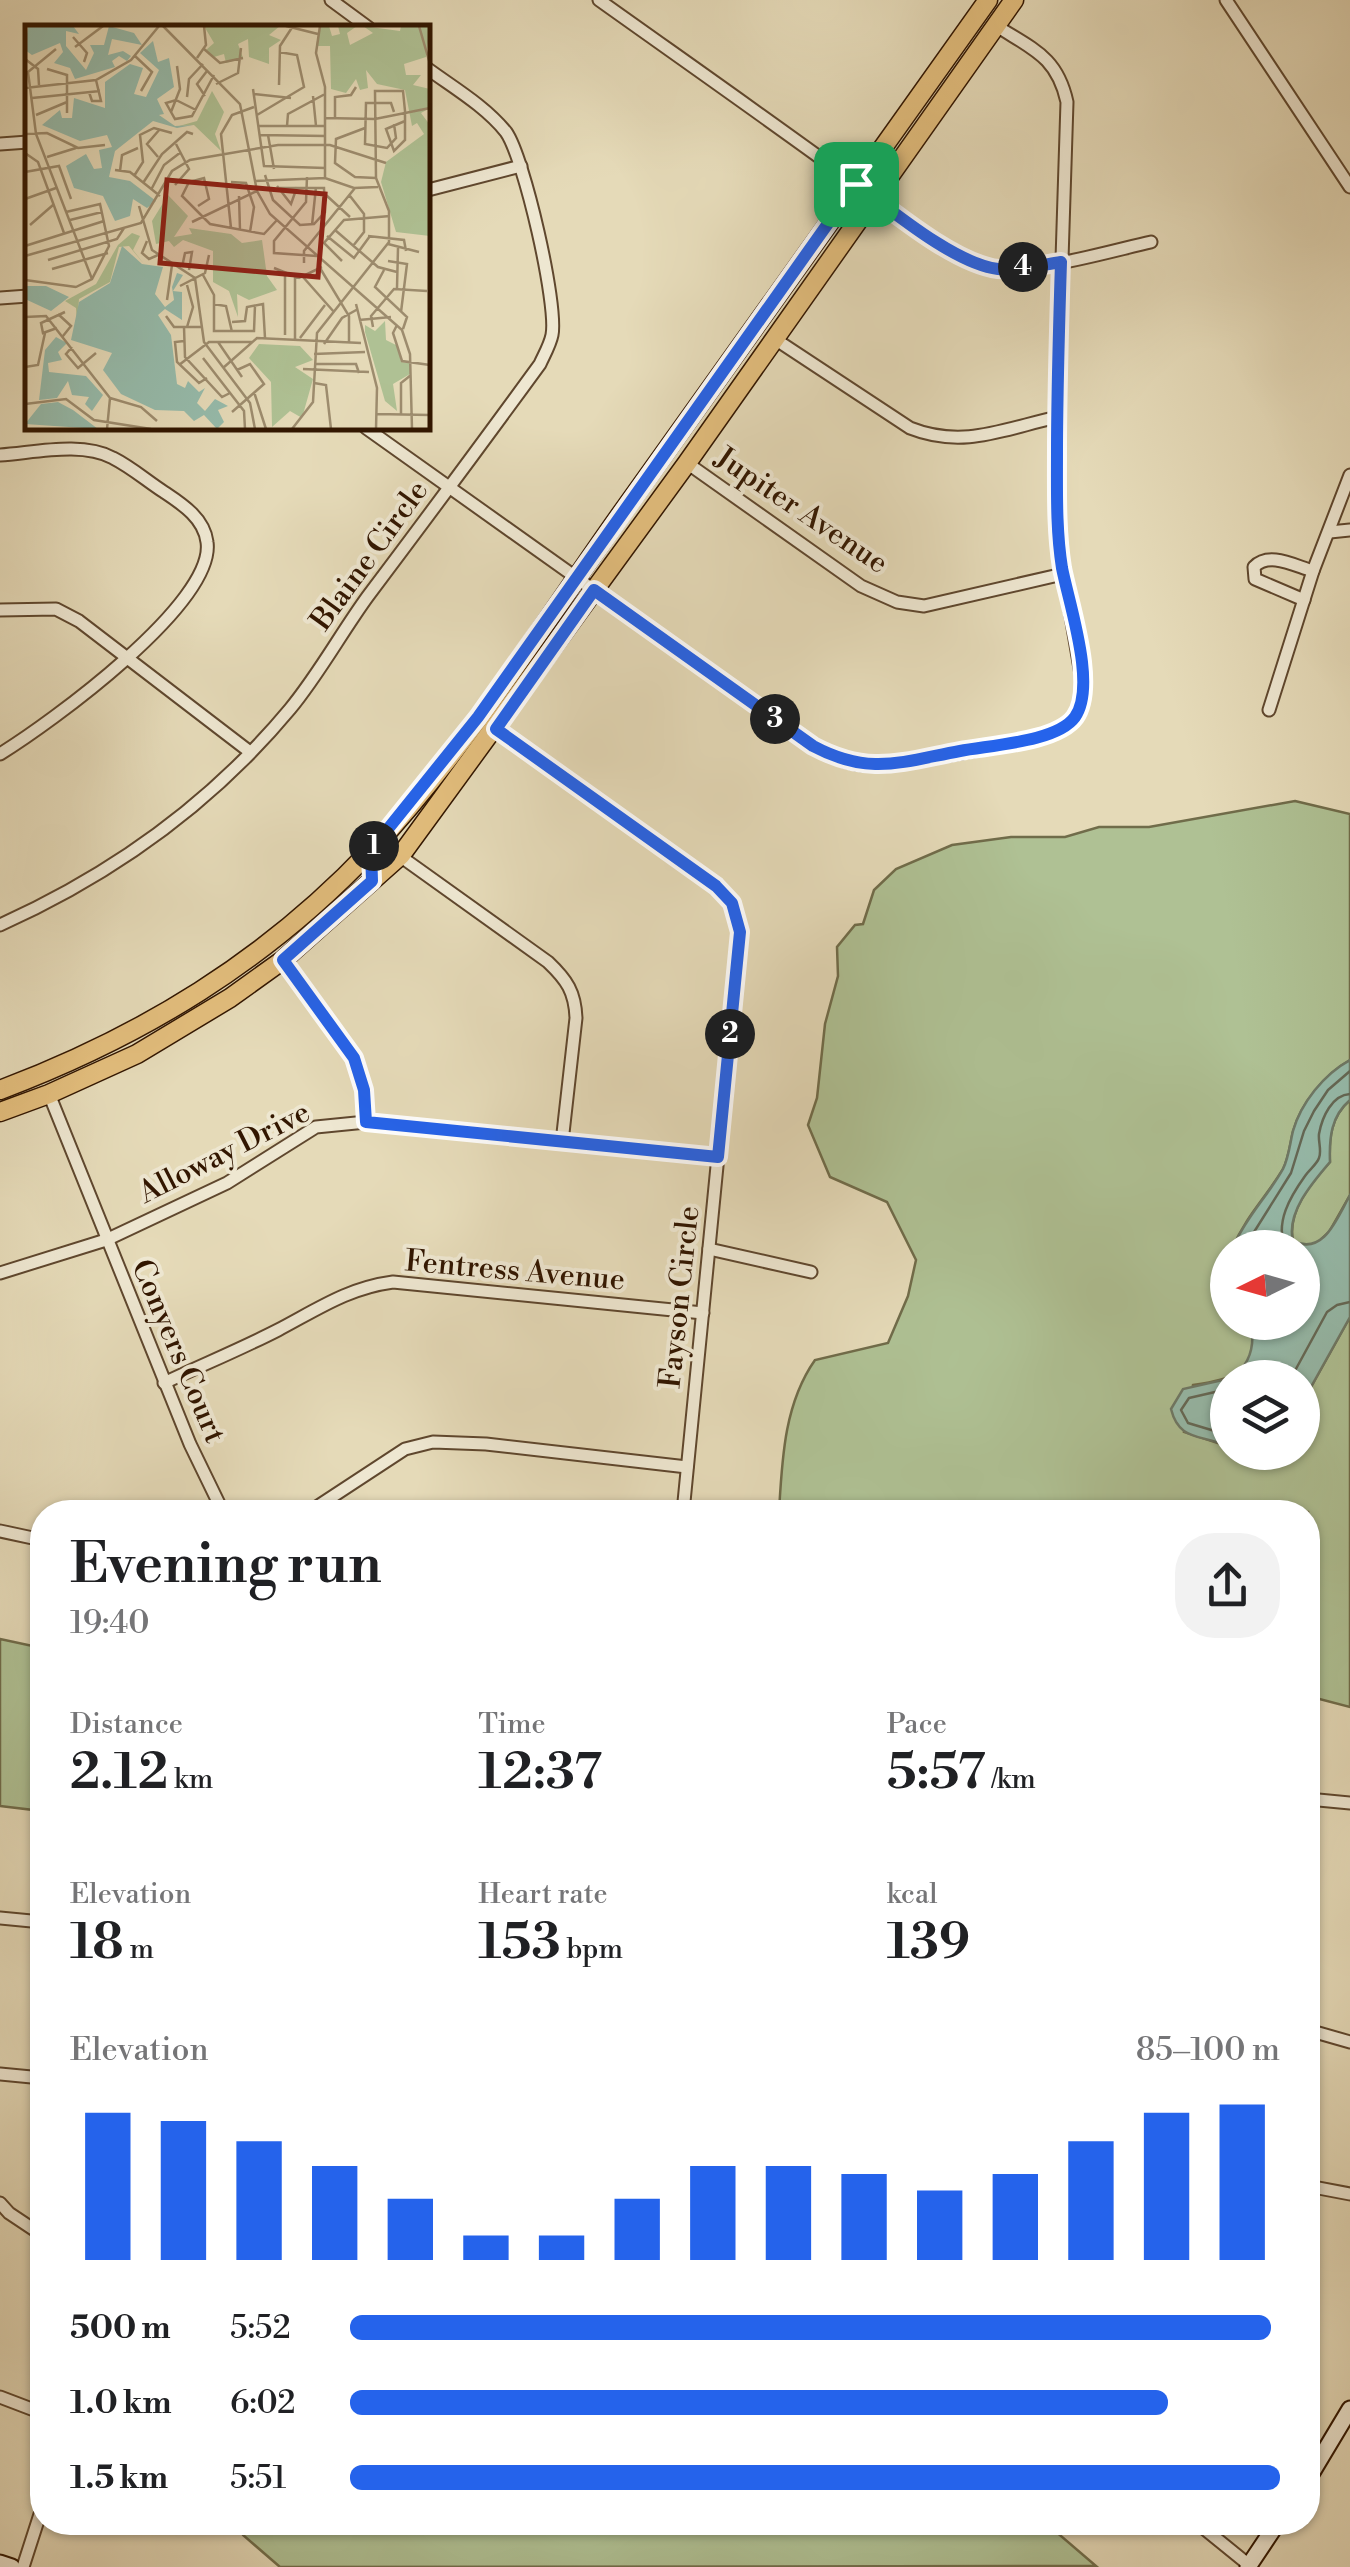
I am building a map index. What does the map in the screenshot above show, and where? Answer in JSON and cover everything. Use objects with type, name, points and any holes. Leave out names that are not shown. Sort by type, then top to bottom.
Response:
[{"type":"main road","points":[[0,1090],[164,1016],[269,942],[371,850],[478,717],[988,0]]},
{"type":"main road","points":[[0,1112],[137,1054],[230,998],[283,960],[401,855],[496,729],[1014,0]]},
{"type":"main road","points":[[401,855],[402,814]]},
{"type":"main road","points":[[371,850],[372,881]]},
{"type":"street","points":[[1226,0],[1350,187]]},
{"type":"street","points":[[604,1],[874,198],[954,254],[980,266],[1003,270],[1061,262],[1151,242]]},
{"type":"street","points":[[338,2],[366,25]]},
{"type":"street","points":[[369,430],[813,746],[839,760],[866,766],[1061,730],[1080,708],[1084,692],[1058,540],[1057,417],[1067,102],[1062,81],[1047,59],[996,25]]},
{"type":"street","name":"Blaine Circle","points":[[0,925],[56,900],[111,867],[170,826],[250,752],[291,707],[540,364],[552,334],[552,301],[521,166],[508,135],[485,110],[430,70]]},
{"type":"street","points":[[0,144],[25,142]]},
{"type":"street","points":[[430,189],[521,166]]},
{"type":"street","points":[[0,298],[25,296]]},
{"type":"street","points":[[775,339],[910,428],[933,437],[958,440],[1057,417]]},
{"type":"street","points":[[0,455],[63,450],[110,456],[198,519],[208,539],[207,561],[196,583],[130,658],[94,689],[0,754]]},
{"type":"street","name":"Jupiter Avenue","points":[[687,462],[860,586],[897,602],[924,606],[1064,574]]},
{"type":"street","points":[[1269,710],[1350,475]]},
{"type":"street","points":[[1330,532],[1350,530]]},
{"type":"street","points":[[1304,600],[1255,579],[1254,567],[1263,559],[1271,559],[1314,571]]},
{"type":"street","points":[[0,610],[56,610],[79,621],[250,752]]},
{"type":"street","name":"Fayson Circle","points":[[496,729],[716,886],[732,903],[740,932],[684,1500]]},
{"type":"street","points":[[401,855],[566,979],[576,999],[576,1018],[562,1142]]},
{"type":"street","points":[[283,960],[354,1058],[364,1090],[366,1122]]},
{"type":"street","name":"Conyers Court","points":[[49,1094],[164,1382],[218,1500]]},
{"type":"street","name":"Alloway Drive","points":[[0,1273],[106,1240],[227,1183],[316,1126],[366,1122],[718,1157]]},
{"type":"street","points":[[709,1249],[811,1272]]},
{"type":"street","name":"Fentress Avenue","points":[[164,1382],[275,1332],[347,1293],[393,1282],[703,1313]]},
{"type":"street","points":[[328,1500],[405,1449],[433,1442],[486,1444],[687,1467]]},
{"type":"street","points":[[0,1531],[30,1537]]},
{"type":"street","points":[[1320,1800],[1350,1803]]},
{"type":"street","points":[[0,1918],[30,1921]]},
{"type":"street","points":[[1320,2033],[1350,2042]]},
{"type":"street","points":[[0,2074],[30,2077]]},
{"type":"street","points":[[1320,2188],[1350,2194]]},
{"type":"street","points":[[0,2203],[30,2226]]},
{"type":"street","points":[[0,2398],[30,2409]]},
{"type":"street","points":[[1320,2459],[1350,2409]]},
{"type":"street","points":[[22,2567],[33,2535]]},
{"type":"street","points":[[1212,2535],[1249,2566],[1269,2535]]},
{"type":"street","points":[[0,2562],[12,2567]]},
{"type":"shaded area","points":[[1295,801],[1350,814],[1350,1060],[1308,1100],[1293,1131],[1283,1169],[1242,1230],[1210,1230],[1210,1340],[1253,1340],[1252,1353],[1249,1360],[1210,1360],[1210,1382],[1193,1385],[1184,1432],[1210,1440],[1210,1470],[1320,1470],[1320,1371],[1350,1317],[1350,1707],[1320,1699],[1320,1500],[780,1500],[786,1433],[805,1377],[815,1360],[888,1343],[908,1296],[916,1260],[887,1202],[830,1177],[808,1125],[817,1098],[825,1024],[838,976],[837,947],[855,925],[863,924],[874,890],[896,869],[952,845],[1011,837],[1065,837],[1099,827],[1149,827]]},
{"type":"shaded area","points":[[1350,1100],[1350,1195],[1320,1240],[1320,1230],[1292,1230],[1308,1189],[1330,1162],[1332,1128]]},
{"type":"shaded area","points":[[0,1639],[30,1645],[30,1810],[0,1806]]},
{"type":"shaded area","points":[[243,2535],[1060,2535],[1096,2566],[280,2567]]},
{"type":"water","points":[[1350,1060],[1350,1100],[1332,1128],[1330,1162],[1302,1199],[1292,1230],[1242,1230],[1283,1169],[1293,1131],[1308,1100],[1331,1073]]},
{"type":"water","points":[[1350,1195],[1350,1317],[1320,1371],[1320,1360],[1247,1360],[1252,1340],[1320,1340],[1320,1240]]},
{"type":"water","points":[[1210,1383],[1210,1441],[1179,1427],[1171,1409],[1183,1389]]},
{"type":"route","points":[[856,184],[954,254],[980,266],[1003,270],[1061,262],[1058,540],[1082,669],[1084,692],[1080,708],[1061,730],[1034,738],[895,763],[866,766],[839,760],[813,746],[594,590],[496,729],[716,886],[732,903],[740,932],[718,1157],[366,1122],[364,1090],[354,1058],[283,960],[372,881],[371,850],[478,717],[856,184]]}]
